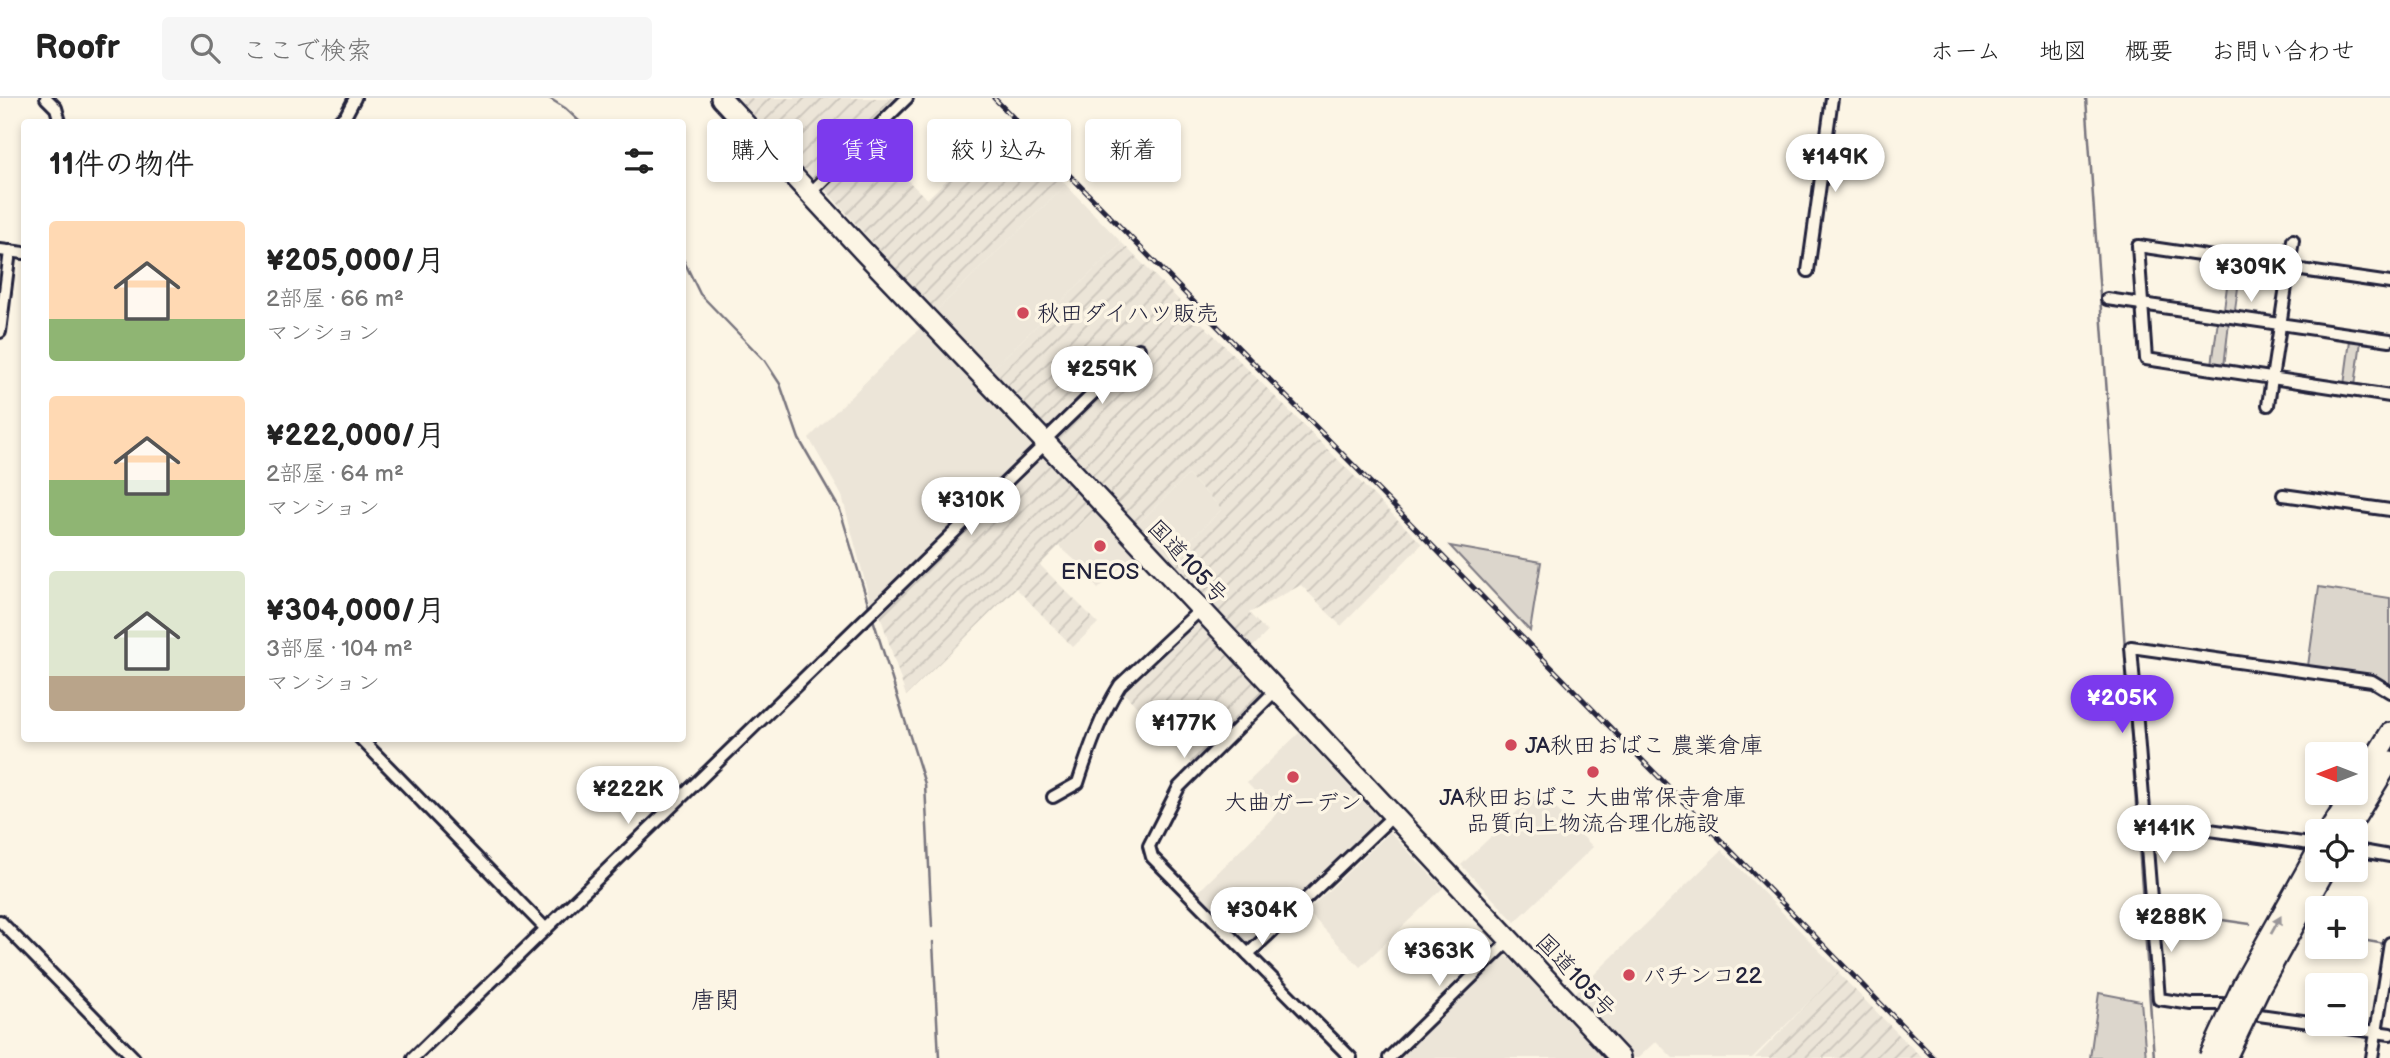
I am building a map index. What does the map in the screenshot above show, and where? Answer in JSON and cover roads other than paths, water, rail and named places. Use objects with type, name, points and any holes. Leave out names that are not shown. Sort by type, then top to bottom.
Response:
[{"type":"highway","name":"国道105号","points":[[721,98],[1620,1058]]},
{"type":"highway","points":[[2368,768],[2390,733]]},
{"type":"highway","points":[[2354,819],[2390,761]]},
{"type":"highway","points":[[2226,1058],[2251,987],[2305,877]]},
{"type":"highway","points":[[2209,1058],[2317,882]]},
{"type":"street","points":[[46,98],[56,108],[59,119]]},
{"type":"street","points":[[341,119],[355,98]]},
{"type":"street","points":[[809,194],[907,98]]},
{"type":"street","points":[[1808,271],[1832,98]]},
{"type":"street","points":[[2268,405],[2293,240]]},
{"type":"street","points":[[2390,283],[2138,246],[2146,359],[2390,396]]},
{"type":"street","points":[[0,332],[5,250]]},
{"type":"street","points":[[2107,299],[2390,340]]},
{"type":"street","points":[[413,1058],[1139,349]]},
{"type":"street","points":[[2283,495],[2390,510]]},
{"type":"street","points":[[1053,797],[1078,783],[1091,745],[1120,685],[1200,610]]},
{"type":"street","points":[[2221,1004],[2192,1004],[2159,999],[2131,647],[2372,681],[2390,692]]},
{"type":"street","points":[[1276,690],[1179,787],[1149,846],[1152,857],[1351,1058]]},
{"type":"street","points":[[364,742],[546,929]]},
{"type":"street","points":[[1248,954],[1394,815]]},
{"type":"street","points":[[2145,821],[2305,843]]},
{"type":"street","points":[[2368,852],[2390,856]]},
{"type":"street","points":[[0,921],[134,1058]]},
{"type":"street","points":[[1390,1058],[1510,940]]},
{"type":"street","points":[[2372,1058],[2388,976],[2390,943]]},
{"type":"street","points":[[2259,1015],[2305,1022]]},
{"type":"street","points":[[2368,1031],[2390,1034]]},
{"type":"waterway","points":[[549,98],[577,119]]},
{"type":"waterway","points":[[2086,98],[2154,1058]]},
{"type":"waterway","points":[[686,265],[700,294],[765,361],[780,384],[799,439],[840,510],[870,610]]},
{"type":"waterway","points":[[872,616],[925,784],[932,927]]},
{"type":"waterway","points":[[2159,911],[2250,924]]},
{"type":"waterway","points":[[2368,941],[2385,944]]},
{"type":"waterway","points":[[933,942],[939,1058]]},
{"type":"railway","points":[[994,98],[1934,1058]]},
{"type":"place","name":"秋田ダイハツ販売","points":[[1023,313]]},
{"type":"place","name":"ENEOS","points":[[1100,546]]},
{"type":"place","name":"JA秋田おばこ 農業倉庫","points":[[1511,745]]},
{"type":"place","name":"JA秋田おばこ 大曲常保寺倉庫 品質向上物流合理化施設","points":[[1593,772]]},
{"type":"place","name":"大曲ガーデン","points":[[1293,777]]},
{"type":"place","name":"パチンコ22","points":[[1629,975]]},
{"type":"district","name":"唐関","points":[[715,1000]]}]
